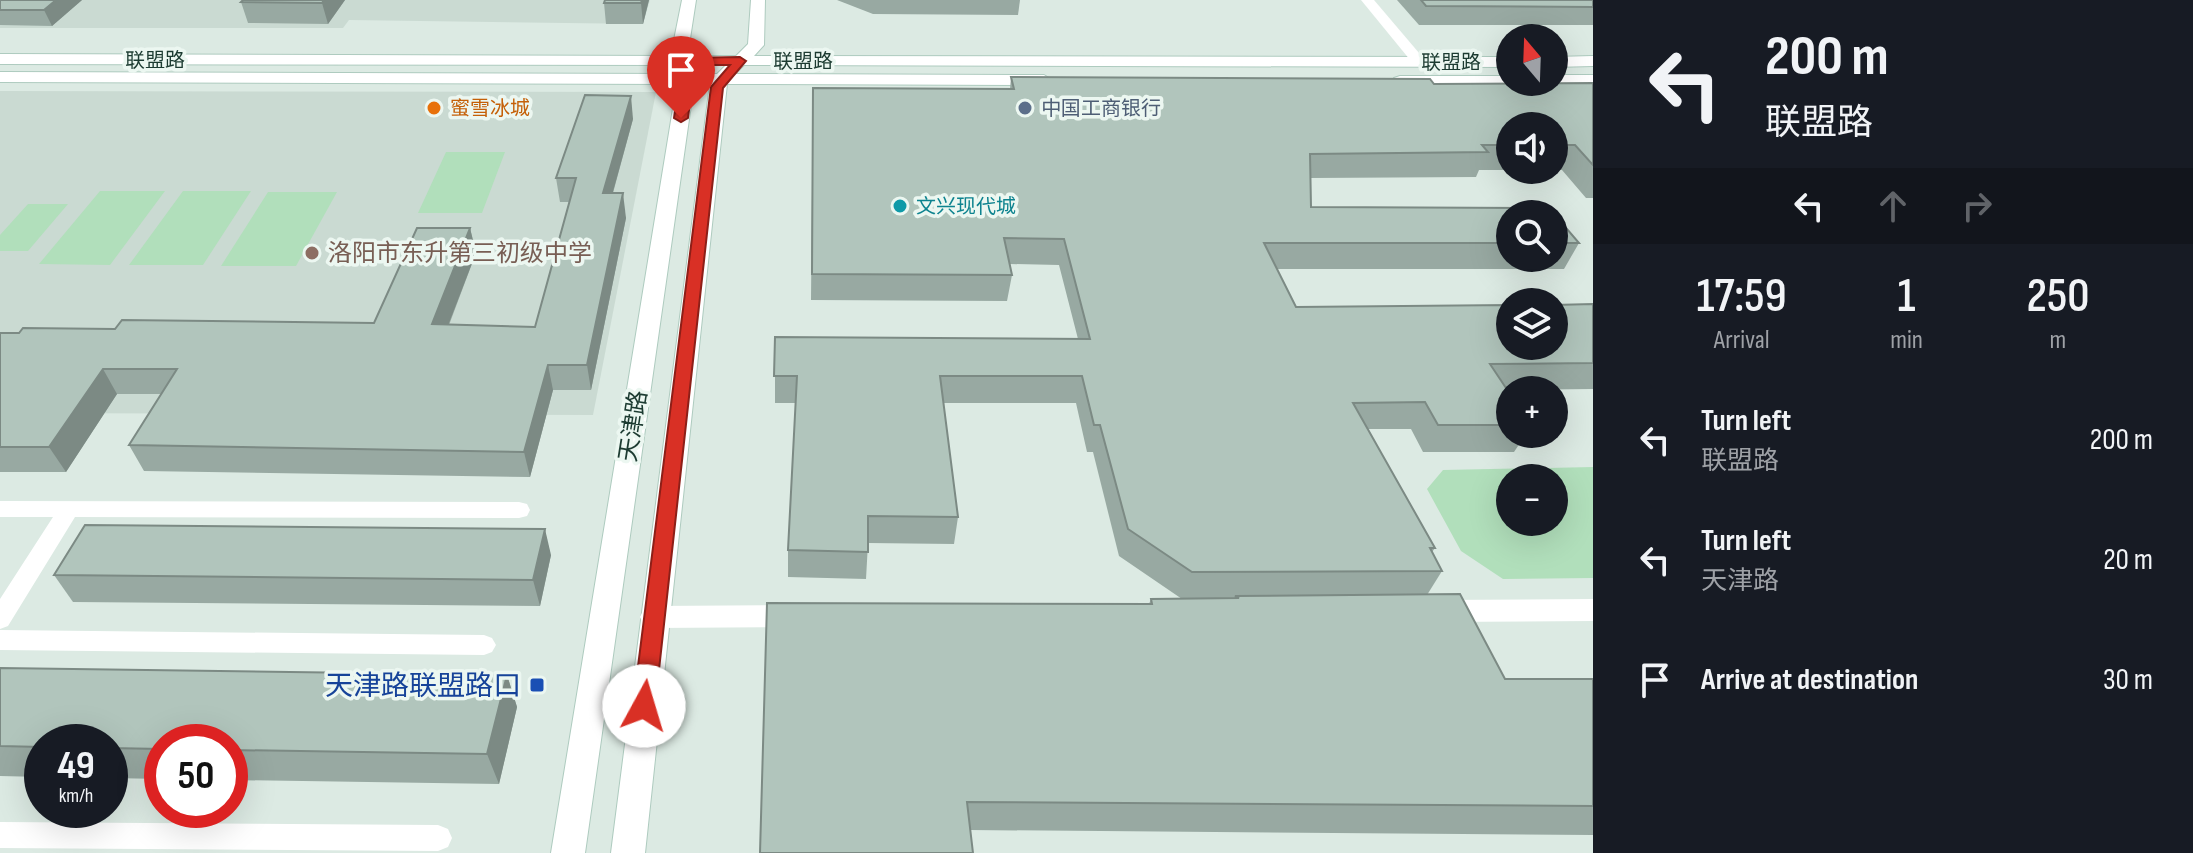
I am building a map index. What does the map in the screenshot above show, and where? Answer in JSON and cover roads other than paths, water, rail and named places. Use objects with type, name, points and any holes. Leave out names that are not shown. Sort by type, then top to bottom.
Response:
[{"type":"main road","name":"天津路","points":[[568,853],[684,70],[689,0]]},
{"type":"main road","points":[[721,79],[756,45],[758,0]]},
{"type":"main road","name":"联盟路","points":[[0,59],[684,70],[721,79],[1068,80]]},
{"type":"main road","name":"联盟路","points":[[0,77],[684,70],[740,61],[1496,62]]},
{"type":"main road","points":[[1568,62],[1593,61]]},
{"type":"main road","name":"天津路","points":[[628,853],[717,87],[721,79]]},
{"type":"main road","points":[[1568,80],[1593,80]]},
{"type":"main road","name":"联盟路","points":[[1383,81],[1496,81]]},
{"type":"main road","points":[[1402,611],[1593,610]]},
{"type":"main road","points":[[654,617],[829,616]]},
{"type":"lane","points":[[1367,0],[1420,63]]},
{"type":"lane","points":[[0,509],[519,510]]},
{"type":"lane","points":[[0,619],[69,509]]},
{"type":"lane","points":[[0,640],[484,645]]},
{"type":"lane","points":[[0,835],[438,838]]},
{"type":"place","name":"蜜雪冰城","points":[[434,108]]},
{"type":"place","name":"中国工商银行","points":[[1025,108]]},
{"type":"place","name":"文兴现代城","points":[[900,206]]},
{"type":"place","name":"洛阳市东升第三初级中学","points":[[312,253]]},
{"type":"place","name":"天津路联盟路口","points":[[537,685]]}]
